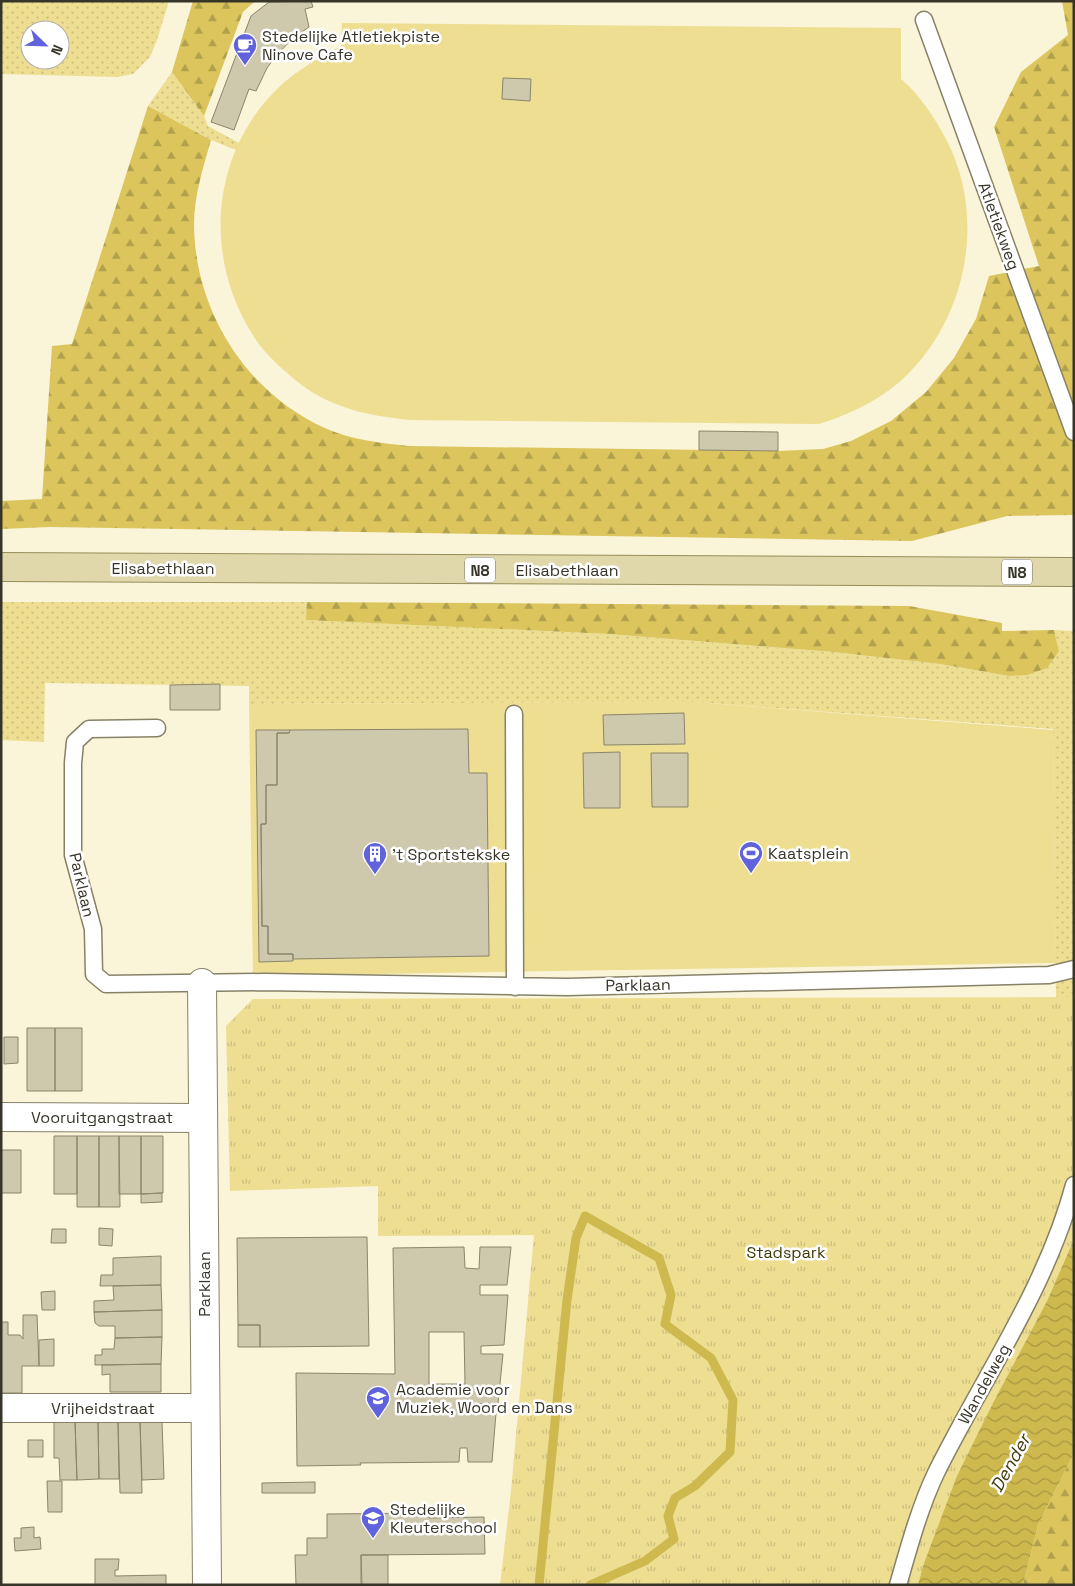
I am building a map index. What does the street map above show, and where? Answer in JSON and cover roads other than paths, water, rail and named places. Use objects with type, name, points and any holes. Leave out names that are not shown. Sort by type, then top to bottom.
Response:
[{"type":"main road","name":"Elisabethlaan","points":[[1,568],[1074,572]]},
{"type":"street","name":"Parklaan","points":[[202,983],[207,1585]]},
{"type":"street","name":"Vooruitgangstraat","points":[[1,1117],[203,1118]]},
{"type":"street","name":"Vrijheidstraat","points":[[1,1408],[206,1408]]},
{"type":"lane","name":"Atletiekweg","points":[[924,20],[1074,432]]},
{"type":"lane","points":[[514,714],[515,987]]},
{"type":"lane","name":"Parklaan","points":[[157,728],[89,729],[75,742],[73,762],[73,855],[93,929],[94,974],[106,984],[265,982],[515,987],[1050,975],[1074,969]]},
{"type":"lane","name":"Wandelweg","points":[[898,1585],[916,1519],[935,1475],[1040,1277],[1074,1186]]},
{"type":"water","name":"Dender","points":[[1074,1239],[1074,1453],[1038,1525],[1023,1585],[918,1585],[923,1566],[957,1476],[1047,1301]]},
{"type":"waterway","points":[[539,1585],[567,1300],[576,1238],[585,1216],[659,1258],[671,1295],[665,1324],[711,1358],[733,1400],[730,1452],[695,1486],[675,1498],[668,1516],[674,1539],[645,1561],[590,1585]]},
{"type":"place","name":"Stedelijke Atletiekpiste Ninove Cafe","points":[[245,66]]},
{"type":"place","name":"Kaatsplein","points":[[751,874]]},
{"type":"place","name":"'t Sportstekske","points":[[375,875]]},
{"type":"place","name":"Academie voor Muziek, Woord en Dans","points":[[378,1419]]},
{"type":"place","name":"Stedelijke Kleuterschool","points":[[373,1539]]},
{"type":"park label","name":"Stadspark","points":[[786,1252]]}]
